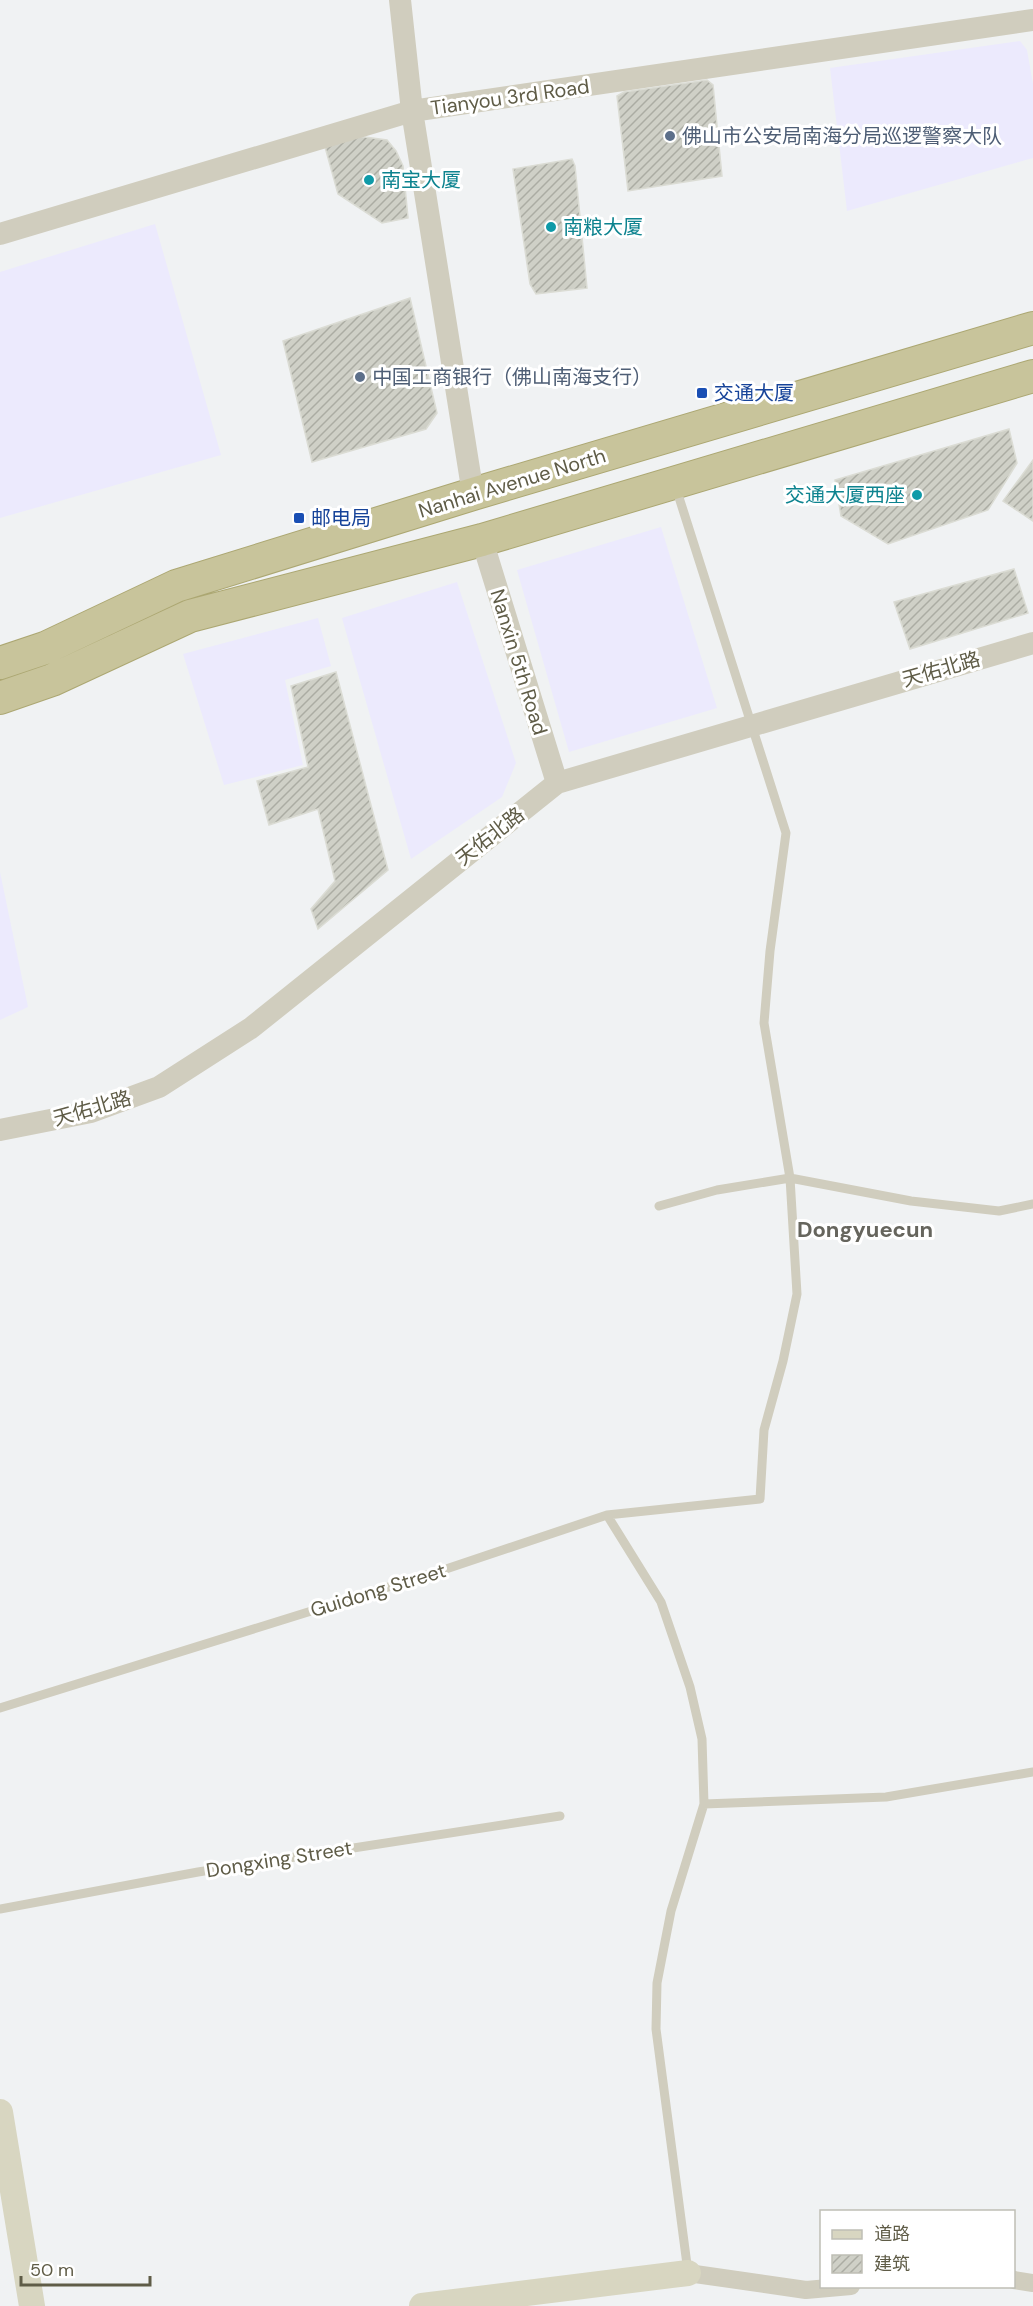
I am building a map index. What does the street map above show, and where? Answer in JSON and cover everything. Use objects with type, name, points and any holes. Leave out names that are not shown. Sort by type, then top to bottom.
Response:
[{"type":"highway","name":"Nanhai Avenue North","points":[[0,663],[45,648],[176,586],[473,494],[1033,328]]},
{"type":"highway","points":[[0,698],[52,680],[190,616],[482,540],[1029,379]]},
{"type":"main road","points":[[0,2112],[32,2306]]},
{"type":"main road","points":[[423,2306],[688,2273]]},
{"type":"street","points":[[400,0],[412,111],[473,494]]},
{"type":"street","name":"Tianyou 3rd Road","points":[[0,234],[412,111],[1033,20]]},
{"type":"street","name":"Nanxin 5th Road","points":[[482,540],[557,783]]},
{"type":"street","name":"天佑北路","points":[[0,1130],[91,1112],[159,1088],[251,1028],[557,783],[1033,643]]},
{"type":"street","points":[[688,2273],[806,2290],[828,2288]]},
{"type":"street","points":[[1015,2280],[1033,2283]]},
{"type":"lane","points":[[674,483],[786,833],[770,951],[764,1023],[790,1178]]},
{"type":"lane","points":[[659,1206],[717,1190],[790,1178],[911,1201],[999,1211],[1033,1204]]},
{"type":"lane","name":"Guidong Street","points":[[0,1708],[446,1569],[607,1515],[760,1499],[764,1430],[783,1361],[797,1294],[790,1178]]},
{"type":"lane","points":[[607,1515],[661,1602],[690,1687],[702,1739],[704,1804],[670,1911],[657,1983],[656,2029],[688,2273]]},
{"type":"lane","points":[[704,1804],[886,1797],[1033,1772]]},
{"type":"lane","name":"Dongxing Street","points":[[0,1909],[198,1872],[560,1816]]},
{"type":"shaded area","points":[[1020,41],[1027,50],[1033,84],[1033,158],[847,211],[830,68]]},
{"type":"shaded area","points":[[155,224],[221,455],[0,518],[0,272]]},
{"type":"shaded area","points":[[661,527],[717,708],[569,752],[517,570]]},
{"type":"shaded area","points":[[457,582],[516,763],[502,797],[411,859],[342,618]]},
{"type":"shaded area","points":[[318,618],[331,666],[285,680],[303,765],[224,785],[183,654]]},
{"type":"shaded area","points":[[0,872],[28,1007],[0,1020]]},
{"type":"building","name":"佛山市公安局南海分局巡逻警察大队","points":[[707,80],[713,85],[722,176],[628,191],[617,96],[624,92]]},
{"type":"building","name":"南宝大厦","points":[[357,136],[387,140],[396,151],[403,166],[408,218],[382,223],[338,194],[325,147]]},
{"type":"building","name":"南粮大厦","points":[[572,159],[575,166],[587,288],[536,294],[530,284],[513,169]]},
{"type":"building","name":"中国工商银行（佛山南海支行）","points":[[410,298],[437,413],[426,429],[312,462],[283,341]]},
{"type":"building","name":"交通大厦西座","points":[[1009,429],[1017,463],[988,510],[888,544],[841,516],[835,480]]},
{"type":"building","points":[[1033,460],[1033,521],[1003,501]]},
{"type":"building","points":[[1014,569],[1028,613],[910,649],[894,602]]},
{"type":"building","points":[[336,672],[388,870],[318,929],[311,909],[335,881],[318,809],[269,825],[257,781],[308,767],[291,686]]},
{"type":"place","name":"佛山市公安局南海分局巡逻警察大队","points":[[670,136]]},
{"type":"place","name":"南宝大厦","points":[[369,180]]},
{"type":"place","name":"南粮大厦","points":[[551,227]]},
{"type":"place","name":"中国工商银行（佛山南海支行）","points":[[360,377]]},
{"type":"place","name":"交通大厦","points":[[702,393]]},
{"type":"place","name":"交通大厦西座","points":[[917,495]]},
{"type":"place","name":"邮电局","points":[[299,518]]},
{"type":"district","name":"Dongyuecun","points":[[865,1229]]}]
